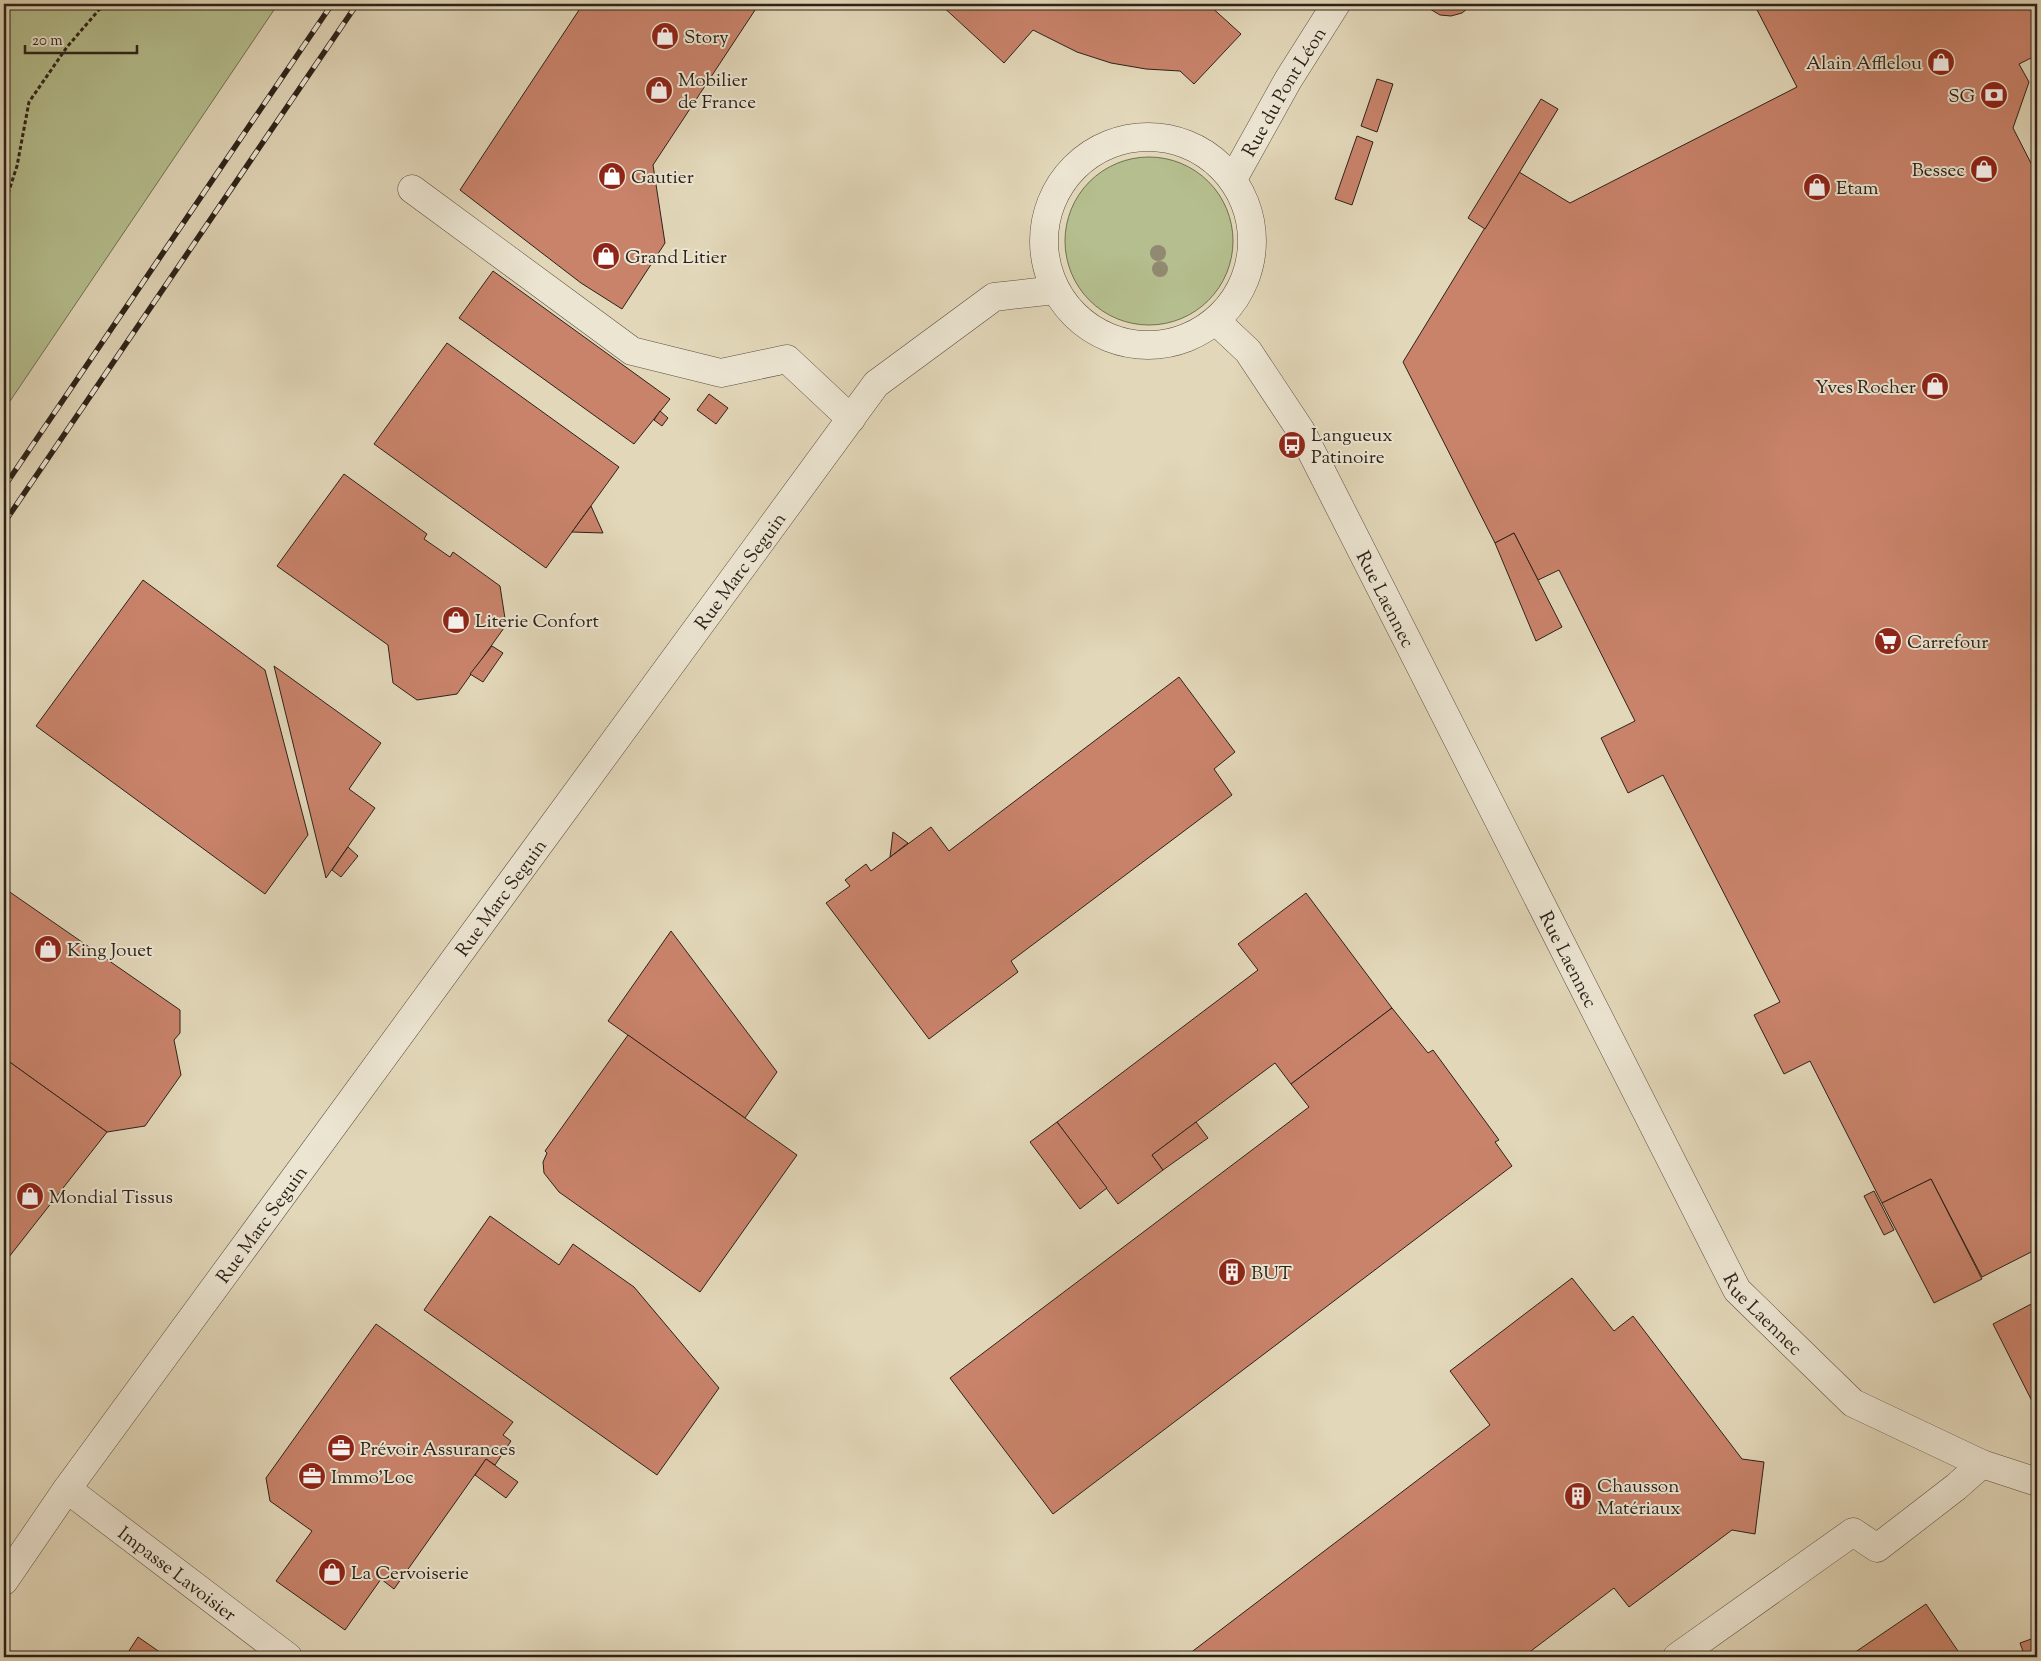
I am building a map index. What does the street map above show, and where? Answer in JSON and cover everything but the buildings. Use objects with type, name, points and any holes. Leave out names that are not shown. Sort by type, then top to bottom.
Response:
[{"type":"street","name":"Rue du Pont Léon","points":[[1232,179],[1288,80],[1336,4]]},
{"type":"street","points":[[1142,136],[1177,140],[1208,155],[1232,179],[1247,207],[1253,238],[1249,269],[1236,298],[1216,321],[1190,338],[1160,346],[1128,344],[1099,334],[1074,315],[1055,290],[1044,257],[1045,222],[1057,190],[1078,162],[1108,144],[1142,136]]},
{"type":"street","points":[[412,189],[632,351],[721,373],[787,359],[851,419]]},
{"type":"street","name":"Rue Marc Seguin","points":[[4,1581],[67,1489],[876,384],[994,297],[1055,290]]},
{"type":"street","name":"Rue Laennec","points":[[1216,321],[1248,351],[1300,431],[1737,1290],[1853,1403],[1982,1464],[2037,1482]]},
{"type":"street","points":[[1677,1657],[1853,1532],[1877,1548],[1956,1488],[1982,1464]]},
{"type":"street","name":"Impasse Lavoisier","points":[[67,1489],[288,1657]]},
{"type":"path","points":[[4,206],[17,166],[29,102],[67,47],[104,4]]},
{"type":"path","points":[[2037,92],[2034,135],[2037,142]]},
{"type":"green space","points":[[4,4],[278,4],[4,410]]},
{"type":"green space","points":[[1157,157],[1181,163],[1209,181],[1227,209],[1232,225],[1232,257],[1227,273],[1209,301],[1196,311],[1173,322],[1141,325],[1125,322],[1109,315],[1095,306],[1084,295],[1068,265],[1065,233],[1068,217],[1075,201],[1084,187],[1095,176],[1125,160]]},
{"type":"railway","points":[[4,487],[332,4]]},
{"type":"railway","points":[[4,523],[357,4]]},
{"type":"place","name":"Story","points":[[665,36]]},
{"type":"place","name":"Alain Afflelou","points":[[1941,62]]},
{"type":"place","name":"Mobilier de France","points":[[659,90]]},
{"type":"place","name":"SG","points":[[1994,95]]},
{"type":"place","name":"Bessec","points":[[1984,169]]},
{"type":"place","name":"Gautier","points":[[612,176]]},
{"type":"place","name":"Etam","points":[[1817,187]]},
{"type":"place","name":"Grand Litier","points":[[606,256]]},
{"type":"place","name":"Yves Rocher","points":[[1935,386]]},
{"type":"place","name":"Langueux Patinoire","points":[[1292,445]]},
{"type":"place","name":"Literie Confort","points":[[456,620]]},
{"type":"place","name":"Carrefour","points":[[1888,641]]},
{"type":"place","name":"King Jouet","points":[[48,949]]},
{"type":"place","name":"Mondial Tissus","points":[[30,1196]]},
{"type":"place","name":"BUT","points":[[1232,1272]]},
{"type":"place","name":"Prévoir Assurances","points":[[341,1448]]},
{"type":"place","name":"Immo'Loc","points":[[312,1476]]},
{"type":"place","name":"Chausson Matériaux","points":[[1578,1496]]},
{"type":"place","name":"La Cervoiserie","points":[[332,1572]]}]
